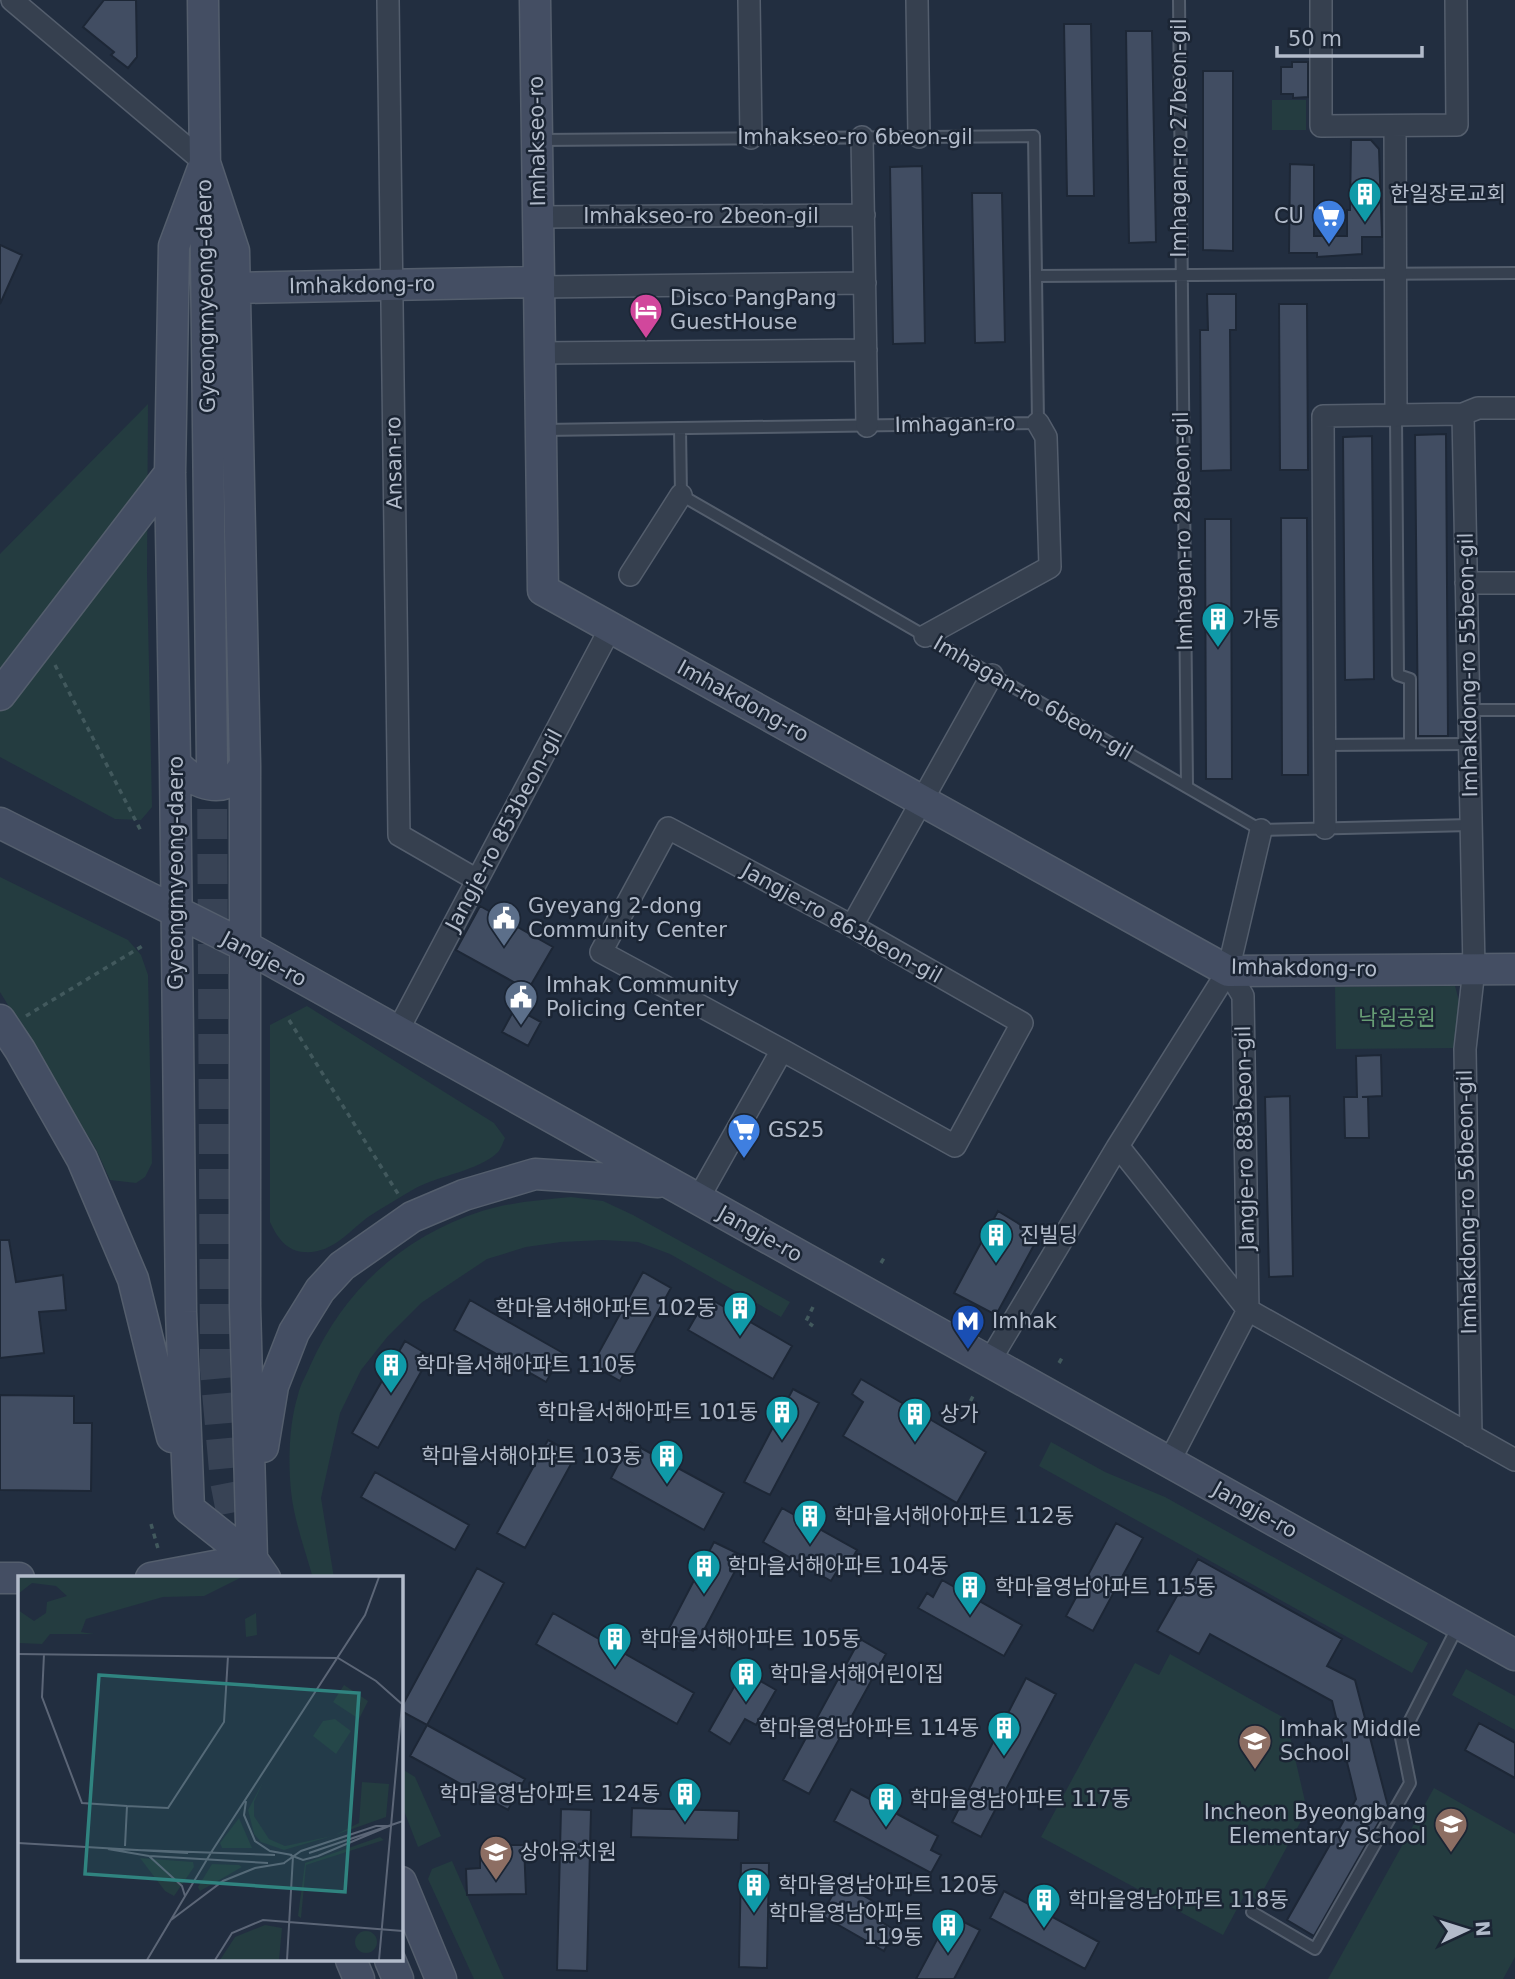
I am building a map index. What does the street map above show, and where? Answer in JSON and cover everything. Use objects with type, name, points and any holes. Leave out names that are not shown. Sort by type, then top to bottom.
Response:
[{"type":"street","points":[[12,0],[205,163]]},
{"type":"street","name":"Gyeongmyeong-daero","points":[[203,0],[212,764]]},
{"type":"street","name":"Ansan-ro","points":[[388,0],[399,835],[477,880]]},
{"type":"street","name":"Imhakseo-ro","points":[[535,0],[539,285]]},
{"type":"street","points":[[749,0],[751,138]]},
{"type":"street","points":[[917,0],[919,137]]},
{"type":"street","points":[[1321,0],[1321,126],[1457,125],[1456,0]]},
{"type":"street","points":[[1395,126],[1396,416]]},
{"type":"street","points":[[862,137],[867,426]]},
{"type":"street","name":"Gyeongmyeong-daero","points":[[205,163],[234,251],[245,765],[245,1306],[254,1572]]},
{"type":"street","name":"Gyeongmyeong-daero","points":[[189,1509],[181,1312],[170,473],[174,246],[205,163]]},
{"type":"street","name":"Imhakseo-ro 2beon-gil","points":[[538,217],[864,215]]},
{"type":"street","points":[[539,285],[865,283]]},
{"type":"street","name":"Imhakdong-ro","points":[[235,288],[539,285],[543,590],[1228,971],[1515,969]]},
{"type":"street","points":[[540,353],[866,350]]},
{"type":"street","points":[[1325,828],[1324,416],[1463,414],[1478,408],[1515,408]]},
{"type":"street","name":"Imhakdong-ro 55beon-gil","points":[[1463,414],[1474,969]]},
{"type":"street","points":[[925,636],[1050,567],[1046,437],[1038,423]]},
{"type":"street","points":[[0,695],[170,473]]},
{"type":"street","points":[[630,575],[681,495]]},
{"type":"street","points":[[1466,583],[1515,583]]},
{"type":"street","name":"Jangje-ro 853beon-gil","points":[[397,1032],[611,627]]},
{"type":"street","points":[[852,926],[992,675]]},
{"type":"street","points":[[175,762],[182,771],[201,783],[210,784],[234,780],[245,765]]},
{"type":"street","name":"Jangje-ro","points":[[0,823],[245,946],[1515,1655]]},
{"type":"street","name":"Jangje-ro 863beon-gil","points":[[668,828],[852,926],[1022,1023],[955,1146],[782,1050],[601,952],[668,828]]},
{"type":"street","points":[[989,1362],[1118,1146],[1228,971],[1261,830]]},
{"type":"street","name":"Imhakdong-ro 56beon-gil","points":[[1471,1436],[1465,1049],[1474,969]]},
{"type":"street","name":"Jangje-ro 883beon-gil","points":[[1169,1462],[1248,1310],[1243,996],[1228,971]]},
{"type":"street","points":[[8,1021],[20,1050],[82,1159],[133,1279],[189,1509],[254,1572]]},
{"type":"street","points":[[698,1199],[782,1050]]},
{"type":"street","name":"Jangje-ro 883beon-gil","points":[[1118,1146],[1248,1310]]},
{"type":"street","points":[[254,1572],[263,1446],[273,1386],[294,1332],[320,1290],[342,1266],[412,1217],[464,1195],[535,1174],[667,1183]]},
{"type":"street","points":[[1248,1310],[1515,1460]]},
{"type":"street","points":[[185,1576],[254,1572]]},
{"type":"street","points":[[0,1578],[18,1578]]},
{"type":"street","points":[[402,1884],[441,1979]]},
{"type":"street","points":[[352,1962],[359,1979]]},
{"type":"street","points":[[391,1962],[398,1979]]},
{"type":"lane","name":"Imhagan-ro 27beon-gil","points":[[1179,0],[1180,275]]},
{"type":"lane","name":"Imhakseo-ro 6beon-gil","points":[[537,140],[1034,136],[1036,276]]},
{"type":"lane","points":[[1036,276],[1515,273]]},
{"type":"lane","name":"Imhagan-ro 28beon-gil","points":[[1180,275],[1186,787]]},
{"type":"lane","name":"Imhagan-ro","points":[[541,430],[1038,423],[1036,276]]},
{"type":"lane","points":[[1396,416],[1398,676],[1409,679],[1410,744]]},
{"type":"lane","points":[[680,428],[681,495]]},
{"type":"lane","name":"Imhagan-ro 6beon-gil","points":[[681,495],[1261,830]]},
{"type":"lane","points":[[1469,710],[1515,710]]},
{"type":"lane","points":[[1325,745],[1469,744]]},
{"type":"lane","points":[[1261,830],[1471,825]]},
{"type":"lane","points":[[1252,1912],[1315,1948],[1410,1783],[1401,1738],[1459,1624]]},
{"type":"path","points":[[51,656],[141,831]]},
{"type":"path","points":[[8,1021],[144,945]]},
{"type":"path","points":[[289,1020],[404,1203]]},
{"type":"path","points":[[881,1263],[884,1258]]},
{"type":"path","points":[[813,1307],[806,1321],[813,1326]]},
{"type":"path","points":[[1059,1363],[1062,1357]]},
{"type":"path","points":[[957,1406],[966,1410],[973,1396]]},
{"type":"green space","points":[[1272,100],[1306,100],[1306,130],[1272,130]]},
{"type":"green space","points":[[148,404],[147,573],[152,807],[141,820],[115,819],[0,757],[0,554]]},
{"type":"green space","points":[[0,877],[128,940],[141,955],[148,975],[152,1163],[145,1177],[136,1183],[110,1180],[96,1149],[0,992]]},
{"type":"green space","name":"낙원공원","points":[[1455,986],[1459,1001],[1459,1048],[1336,1049],[1335,987]]},
{"type":"green space","points":[[307,1006],[494,1123],[505,1138],[499,1151],[480,1164],[414,1189],[368,1217],[331,1246],[314,1252],[292,1249],[283,1242],[270,1222],[270,1025]]},
{"type":"green space","points":[[571,1197],[603,1201],[790,1302],[781,1317],[670,1254],[638,1242],[561,1242],[526,1247],[487,1259],[421,1303],[388,1336],[361,1370],[340,1413],[321,1498],[334,1576],[312,1576],[292,1502],[290,1443],[295,1406],[302,1384],[324,1339],[358,1290],[401,1251],[453,1222],[482,1211]]},
{"type":"green space","points":[[1051,1442],[1105,1472],[1165,1497],[1428,1643],[1412,1673],[1039,1466]]},
{"type":"green space","points":[[1170,1654],[1286,1719],[1307,1810],[1258,1900],[1245,1894],[1223,1935],[1041,1837],[1135,1663],[1159,1675]]},
{"type":"green space","points":[[1466,1669],[1515,1696],[1515,1730],[1452,1695]]},
{"type":"green space","points":[[402,1769],[415,1777],[441,1836],[418,1847],[402,1806]]},
{"type":"green space","name":"Incheon Byeongbang Elementary School","points":[[1434,1788],[1515,1834],[1515,1957],[1503,1979],[1328,1979]]},
{"type":"green space","points":[[452,1861],[504,1979],[474,1979],[428,1879],[432,1869]]},
{"type":"building","points":[[104,0],[136,0],[137,57],[128,68],[111,55],[114,52],[83,27]]},
{"type":"building","points":[[1064,24],[1091,24],[1094,196],[1067,196]]},
{"type":"building","points":[[1126,31],[1152,31],[1156,242],[1129,243]]},
{"type":"building","points":[[1292,62],[1308,62],[1308,97],[1293,98],[1293,94],[1281,94],[1281,67],[1292,67]]},
{"type":"building","points":[[1203,71],[1233,71],[1233,251],[1203,250]]},
{"type":"building","points":[[1351,140],[1371,140],[1379,149],[1382,237],[1362,237],[1362,254],[1317,257],[1317,253],[1289,253],[1290,164],[1314,165],[1314,236],[1347,236]]},
{"type":"building","points":[[922,166],[925,343],[893,344],[890,167]]},
{"type":"building","points":[[972,193],[1002,193],[1005,342],[975,343]]},
{"type":"building","points":[[0,245],[22,255],[0,304]]},
{"type":"building","points":[[1207,294],[1236,294],[1236,330],[1230,330],[1231,470],[1201,471],[1200,330],[1208,330]]},
{"type":"building","points":[[1279,304],[1307,304],[1308,470],[1280,470]]},
{"type":"building","points":[[1446,434],[1448,736],[1418,736],[1415,435]]},
{"type":"building","points":[[1372,436],[1374,679],[1345,680],[1343,437]]},
{"type":"building","points":[[1281,518],[1307,518],[1308,775],[1282,775]]},
{"type":"building","name":"가동","points":[[1205,519],[1231,519],[1232,779],[1206,779]]},
{"type":"building","name":"Gyeyang 2-dong Community Center","points":[[480,906],[553,947],[528,990],[456,950]]},
{"type":"building","name":"Imhak Community Policing Center","points":[[515,1008],[541,1022],[528,1046],[502,1032]]},
{"type":"building","points":[[1381,1055],[1382,1096],[1362,1097],[1368,1097],[1369,1138],[1345,1138],[1344,1097],[1357,1097],[1356,1056]]},
{"type":"building","points":[[1290,1096],[1293,1276],[1269,1277],[1265,1097]]},
{"type":"building","name":"진빌딩","points":[[998,1211],[1039,1236],[996,1315],[954,1293]]},
{"type":"building","points":[[0,1240],[9,1240],[16,1282],[63,1275],[66,1310],[39,1312],[44,1353],[0,1358]]},
{"type":"building","points":[[643,1272],[671,1288],[620,1381],[592,1365]]},
{"type":"building","name":"학마을서해아파트 102동","points":[[707,1297],[792,1346],[773,1379],[688,1330]]},
{"type":"building","points":[[470,1300],[563,1353],[546,1382],[454,1330]]},
{"type":"building","name":"학마을서해아파트 110동","points":[[405,1341],[430,1356],[378,1448],[352,1433]]},
{"type":"building","name":"상가","points":[[861,1379],[986,1452],[957,1503],[843,1436],[863,1402],[852,1394]]},
{"type":"building","name":"학마을서해아파트 101동","points":[[793,1389],[819,1403],[770,1495],[744,1482]]},
{"type":"building","points":[[0,1395],[74,1396],[74,1423],[92,1423],[91,1491],[0,1490]]},
{"type":"building","points":[[548,1440],[576,1455],[525,1548],[497,1533]]},
{"type":"building","name":"학마을서해아파트 103동","points":[[630,1442],[724,1493],[704,1530],[611,1478]]},
{"type":"building","points":[[375,1472],[469,1525],[455,1550],[361,1497]]},
{"type":"building","name":"학마을서해아아파트 112동","points":[[782,1508],[857,1550],[848,1566],[842,1563],[831,1581],[763,1542]]},
{"type":"building","points":[[1116,1523],[1143,1538],[1093,1631],[1066,1616]]},
{"type":"building","name":"학마을서해아파트 104동","points":[[714,1542],[743,1556],[693,1651],[665,1636]]},
{"type":"building","points":[[1198,1559],[1342,1639],[1327,1666],[1355,1680],[1388,1806],[1314,1936],[1287,1920],[1356,1799],[1332,1701],[1210,1634],[1199,1654],[1157,1631]]},
{"type":"building","points":[[477,1568],[504,1583],[427,1725],[402,1712],[402,1706]]},
{"type":"building","name":"학마을영남아파트 115동","points":[[942,1580],[1022,1625],[1004,1656],[918,1608],[927,1593],[933,1597]]},
{"type":"building","name":"학마을서해아파트 105동","points":[[553,1613],[694,1693],[677,1724],[536,1644]]},
{"type":"building","points":[[860,1639],[886,1654],[809,1794],[783,1780]]},
{"type":"building","name":"학마을서해어린이집","points":[[743,1671],[776,1690],[756,1725],[745,1719],[730,1744],[709,1731]]},
{"type":"building","name":"학마을영남아파트 114동","points":[[1026,1678],[1056,1694],[981,1837],[952,1822]]},
{"type":"building","points":[[1479,1723],[1515,1743],[1515,1778],[1465,1750]]},
{"type":"building","points":[[427,1725],[525,1779],[508,1810],[410,1756]]},
{"type":"building","name":"학마을영남아파트 117동","points":[[851,1789],[938,1836],[931,1850],[941,1855],[931,1873],[834,1821]]},
{"type":"building","name":"학마을영남아파트 124동","points":[[632,1808],[739,1811],[738,1840],[631,1837]]},
{"type":"building","points":[[561,1809],[591,1810],[587,1971],[557,1970]]},
{"type":"building","name":"상아유치원","points":[[495,1845],[524,1845],[526,1894],[467,1895],[466,1869],[480,1868],[480,1851],[495,1851]]},
{"type":"building","name":"학마을영남아파트 120동","points":[[741,1863],[769,1863],[767,1968],[739,1967]]},
{"type":"building","points":[[840,1882],[876,1903],[870,1915],[895,1930],[884,1951],[821,1915]]},
{"type":"building","name":"학마을영남아파트 118동","points":[[1004,1891],[1099,1942],[1085,1969],[990,1918]]},
{"type":"building","name":"학마을영남아파트 119동","points":[[950,1915],[980,1930],[954,1979],[916,1979]]},
{"type":"tunnel","points":[[212,764],[215,1370],[225,1481],[241,1563]]},
{"type":"place","name":"한일장로교회","points":[[1365,224]]},
{"type":"place","name":"CU","points":[[1329,246]]},
{"type":"place","name":"Disco PangPang GuestHouse","points":[[646,340]]},
{"type":"place","name":"가동","points":[[1218,649]]},
{"type":"place","name":"Gyeyang 2-dong Community Center","points":[[504,948]]},
{"type":"place","name":"Imhak Community Policing Center","points":[[521,1027]]},
{"type":"place","name":"GS25","points":[[744,1160]]},
{"type":"place","name":"진빌딩","points":[[996,1265]]},
{"type":"place","name":"학마을서해아파트 102동","points":[[740,1338]]},
{"type":"place","name":"Imhak","points":[[968,1351]]},
{"type":"place","name":"학마을서해아파트 110동","points":[[391,1395]]},
{"type":"place","name":"학마을서해아파트 101동","points":[[782,1442]]},
{"type":"place","name":"상가","points":[[915,1444]]},
{"type":"place","name":"학마을서해아파트 103동","points":[[667,1486]]},
{"type":"place","name":"학마을서해아아파트 112동","points":[[810,1546]]},
{"type":"place","name":"학마을서해아파트 104동","points":[[704,1596]]},
{"type":"place","name":"학마을영남아파트 115동","points":[[970,1617]]},
{"type":"place","name":"학마을서해아파트 105동","points":[[615,1669]]},
{"type":"place","name":"학마을서해어린이집","points":[[746,1704]]},
{"type":"place","name":"학마을영남아파트 114동","points":[[1004,1758]]},
{"type":"place","name":"Imhak Middle School","points":[[1255,1771]]},
{"type":"place","name":"학마을영남아파트 124동","points":[[685,1824]]},
{"type":"place","name":"학마을영남아파트 117동","points":[[886,1829]]},
{"type":"place","name":"Incheon Byeongbang Elementary School","points":[[1451,1854]]},
{"type":"place","name":"상아유치원","points":[[496,1882]]},
{"type":"place","name":"학마을영남아파트 120동","points":[[754,1915]]},
{"type":"place","name":"학마을영남아파트 118동","points":[[1044,1930]]},
{"type":"place","name":"학마을영남아파트 119동","points":[[948,1955]]}]
